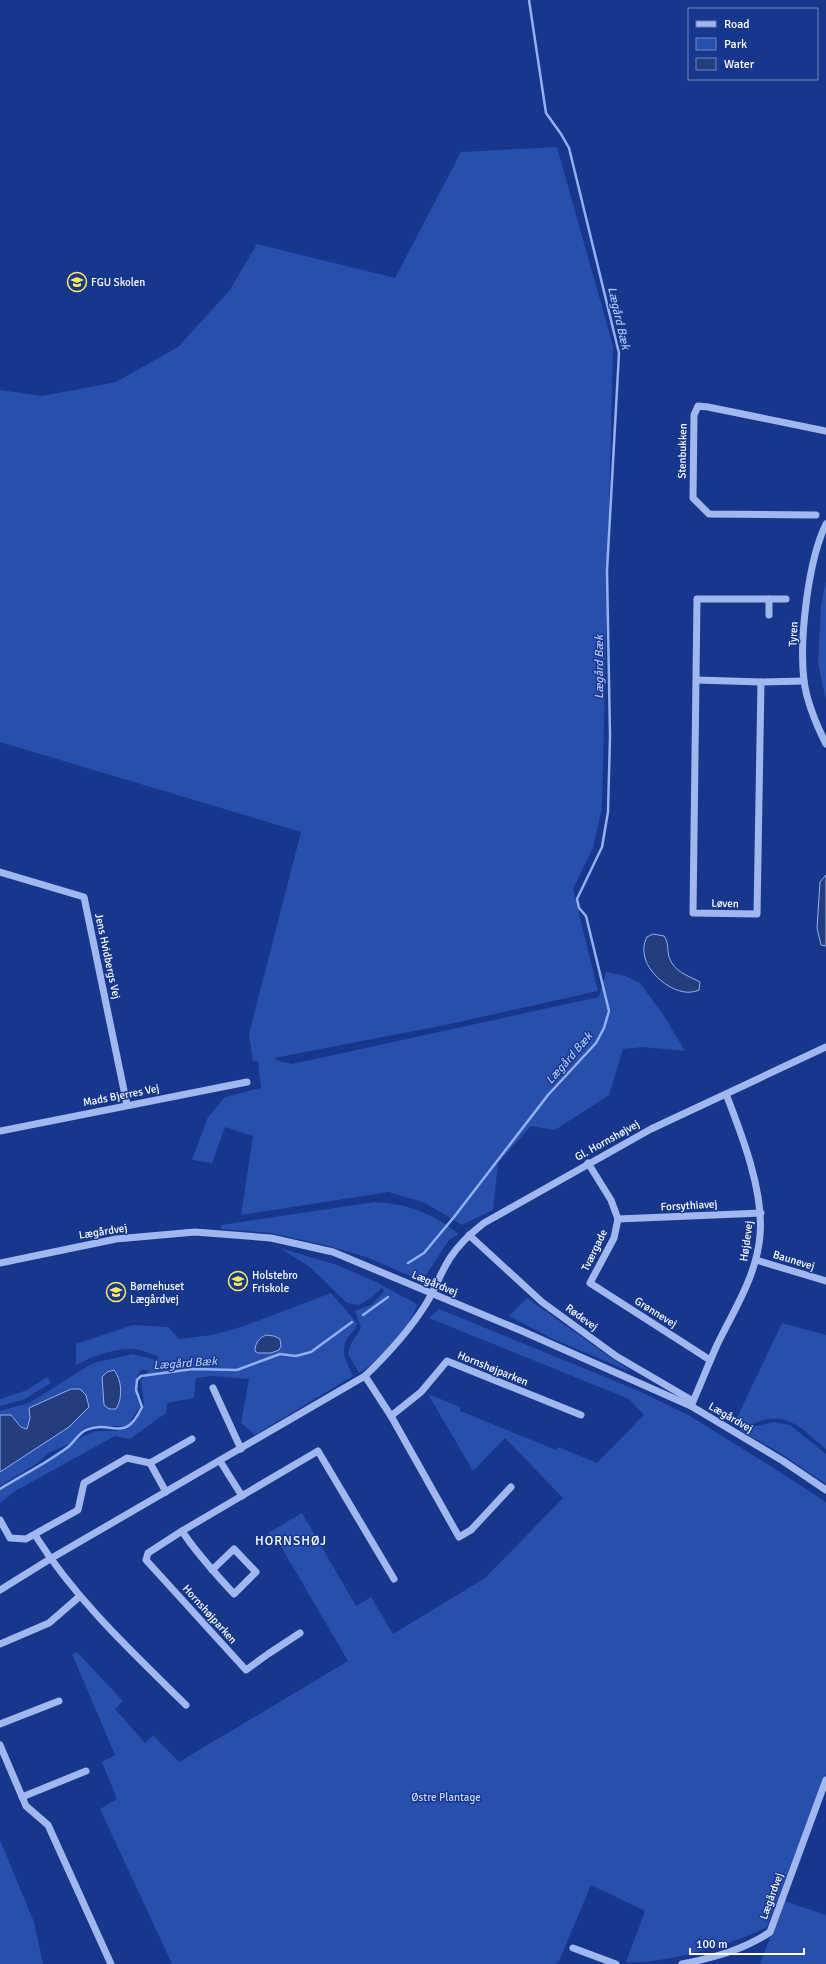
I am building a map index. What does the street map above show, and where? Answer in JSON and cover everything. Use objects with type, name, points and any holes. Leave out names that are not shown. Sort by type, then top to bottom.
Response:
[{"type":"street","name":"Stenbukken","points":[[816,515],[709,514],[693,498],[694,415],[698,406],[708,407],[826,431]]},
{"type":"street","name":"Tyren","points":[[826,524],[813,565],[805,614],[803,650],[804,681],[809,706],[826,744]]},
{"type":"street","name":"Løven","points":[[761,682],[757,914],[693,914],[697,599],[786,599]]},
{"type":"street","points":[[768,615],[769,599]]},
{"type":"street","points":[[697,680],[761,682],[804,681]]},
{"type":"street","name":"Jens Hvidbergs Vej","points":[[0,872],[84,897],[127,1105]]},
{"type":"street","name":"Gl. Hornshøjvej","points":[[431,1293],[450,1258],[469,1235],[501,1212],[651,1129],[826,1047]]},
{"type":"street","name":"Mads Bjerres Vej","points":[[0,1131],[247,1082]]},
{"type":"street","name":"Højdevej","points":[[692,1404],[710,1360],[750,1278],[756,1260],[760,1236],[761,1213],[756,1184],[726,1094]]},
{"type":"street","name":"Tværgade","points":[[588,1163],[611,1200],[618,1219],[614,1238],[590,1283]]},
{"type":"street","name":"Forsythiavej","points":[[618,1219],[761,1213]]},
{"type":"street","name":"Lægårdvej","points":[[0,1263],[116,1239],[195,1232],[228,1233],[271,1238],[333,1252],[692,1404],[826,1490]]},
{"type":"street","name":"Rødevej","points":[[469,1235],[542,1302],[616,1356],[692,1404]]},
{"type":"street","name":"Baunevej","points":[[756,1260],[826,1281]]},
{"type":"street","name":"Grønnevej","points":[[590,1283],[710,1360]]},
{"type":"street","points":[[0,1590],[50,1559],[365,1376],[391,1351],[409,1330],[431,1293]]},
{"type":"street","name":"Hornshøjparken","points":[[391,1416],[421,1392],[447,1362],[581,1416]]},
{"type":"street","points":[[365,1376],[391,1416],[459,1537],[471,1530],[511,1487]]},
{"type":"street","points":[[213,1388],[241,1449]]},
{"type":"street","points":[[0,1520],[10,1538],[26,1539],[78,1510],[84,1483],[127,1458],[150,1463],[192,1439]]},
{"type":"street","name":"Hornshøjparken","points":[[300,1633],[246,1670],[146,1560],[148,1554],[182,1531],[318,1451],[394,1579]]},
{"type":"street","points":[[220,1461],[242,1496]]},
{"type":"street","points":[[150,1463],[166,1492]]},
{"type":"street","points":[[182,1531],[195,1551],[212,1570],[234,1594],[256,1572],[234,1549],[212,1570]]},
{"type":"street","points":[[35,1535],[50,1559],[80,1597],[186,1705]]},
{"type":"street","points":[[0,1644],[49,1623],[80,1597]]},
{"type":"street","points":[[0,1724],[60,1701]]},
{"type":"street","points":[[0,1745],[26,1806],[48,1825],[110,1964]]},
{"type":"street","points":[[22,1797],[86,1771]]},
{"type":"street","name":"Lægårdvej","points":[[682,1964],[707,1959],[756,1941],[770,1932],[826,1780]]},
{"type":"street","points":[[573,1948],[616,1964]]},
{"type":"green space","points":[[557,147],[613,346],[602,808],[593,848],[573,889],[598,991],[445,1025],[274,1058],[279,1061],[292,1064],[599,997],[606,972],[625,976],[640,983],[664,1016],[685,1051],[643,1047],[623,1049],[609,1095],[555,1130],[531,1126],[498,1163],[493,1210],[462,1225],[425,1203],[389,1192],[241,1215],[253,1136],[225,1127],[212,1163],[192,1160],[208,1117],[225,1097],[261,1088],[258,1061],[253,1061],[249,1034],[301,832],[0,742],[0,390],[42,396],[116,382],[178,347],[230,290],[257,244],[395,278],[461,152]]},
{"type":"green space","points":[[826,580],[826,701],[818,663],[821,605]]},
{"type":"green space","points":[[375,1202],[409,1207],[420,1211],[439,1220],[459,1234],[449,1240],[426,1275],[415,1278],[366,1257],[325,1245],[271,1233],[221,1229],[221,1225]]},
{"type":"green space","points":[[280,1248],[337,1265],[376,1282],[415,1303],[417,1305],[408,1324],[385,1352],[359,1373],[348,1354],[351,1344],[361,1328],[355,1311],[371,1305],[383,1293],[384,1290],[381,1288],[371,1298],[359,1305],[347,1303],[310,1267]]},
{"type":"green space","points":[[331,1293],[357,1323],[344,1346],[346,1361],[353,1376],[255,1435],[241,1423],[249,1379],[212,1376],[196,1378],[194,1398],[167,1403],[166,1413],[130,1439],[115,1436],[15,1491],[0,1503],[0,1490],[83,1436],[97,1431],[117,1431],[123,1426],[92,1426],[84,1428],[71,1443],[49,1453],[36,1464],[0,1486],[0,1472],[69,1427],[30,1418],[28,1428],[25,1429],[11,1415],[0,1415],[0,1411],[29,1403],[93,1363],[133,1354],[156,1360],[159,1357],[140,1350],[127,1349],[104,1353],[76,1365],[76,1344],[133,1325],[168,1327],[179,1339],[212,1335],[244,1326]],"holes":[[[141,1370],[149,1370],[141,1381],[144,1405],[135,1418],[130,1421],[140,1407],[135,1388],[136,1379]]]},
{"type":"green space","points":[[527,1298],[631,1372],[551,1338],[509,1316]]},
{"type":"green space","name":"Østre Plantage","points":[[439,1309],[639,1391],[690,1416],[826,1502],[826,1773],[767,1927],[717,1947],[679,1957],[642,1962],[626,1962],[645,1911],[591,1885],[559,1961],[555,1964],[172,1964],[100,1809],[117,1799],[102,1762],[115,1755],[72,1654],[77,1652],[123,1701],[115,1709],[145,1743],[153,1735],[179,1762],[348,1661],[279,1543],[268,1533],[302,1513],[356,1606],[371,1597],[393,1634],[485,1578],[563,1498],[505,1438],[473,1471],[428,1394],[460,1407],[460,1411],[556,1450],[558,1447],[597,1463],[644,1415],[629,1399],[429,1318]]},
{"type":"green space","points":[[782,1323],[826,1335],[826,1449],[805,1431],[791,1422],[774,1419],[746,1425],[734,1424]]},
{"type":"green space","points":[[47,1377],[51,1383],[23,1400],[0,1406],[0,1399],[27,1390]]},
{"type":"green space","points":[[774,1422],[790,1425],[826,1454],[826,1484],[777,1451],[739,1430]]},
{"type":"green space","points":[[0,1840],[34,1922],[43,1964],[0,1964]]},
{"type":"green space","points":[[784,1901],[826,1915],[826,1964],[760,1964]]},
{"type":"water","points":[[826,875],[826,946],[821,945],[817,928],[820,882]]},
{"type":"water","points":[[653,934],[664,936],[667,941],[671,962],[678,970],[700,982],[699,990],[684,992],[676,990],[668,986],[650,968],[644,955],[644,946],[647,937]]},
{"type":"water","points":[[266,1335],[274,1336],[280,1339],[281,1346],[279,1350],[271,1353],[258,1353],[255,1351],[258,1341]]},
{"type":"water","points":[[114,1370],[119,1379],[121,1394],[116,1409],[109,1409],[104,1405],[102,1377],[107,1372]]},
{"type":"water","points":[[71,1389],[80,1389],[86,1395],[89,1407],[69,1427],[0,1472],[0,1415],[11,1415],[21,1427],[27,1429],[30,1418],[29,1408]]},
{"type":"waterway","name":"Lægård Bæk","points":[[408,1263],[424,1253],[454,1217],[548,1095],[596,1043],[604,1028],[609,1011],[586,916],[579,908],[577,899],[602,847],[608,812],[610,736],[607,571],[619,353],[569,148],[546,113],[529,0]]},
{"type":"waterway","name":"Lægård Bæk","points":[[363,1315],[388,1297]]},
{"type":"waterway","name":"Lægård Bæk","points":[[0,1489],[60,1453],[86,1430],[96,1427],[118,1429],[130,1425],[142,1407],[136,1390],[137,1380],[141,1376],[193,1369],[237,1370],[280,1354],[296,1356],[311,1352],[352,1322]]},
{"type":"place","name":"FGU Skolen","points":[[77,282]]},
{"type":"place","name":"Holstebro Friskole","points":[[238,1281]]},
{"type":"place","name":"Børnehuset Lægårdvej","points":[[116,1292]]},
{"type":"district","name":"HORNSHØJ","points":[[291,1540]]}]
